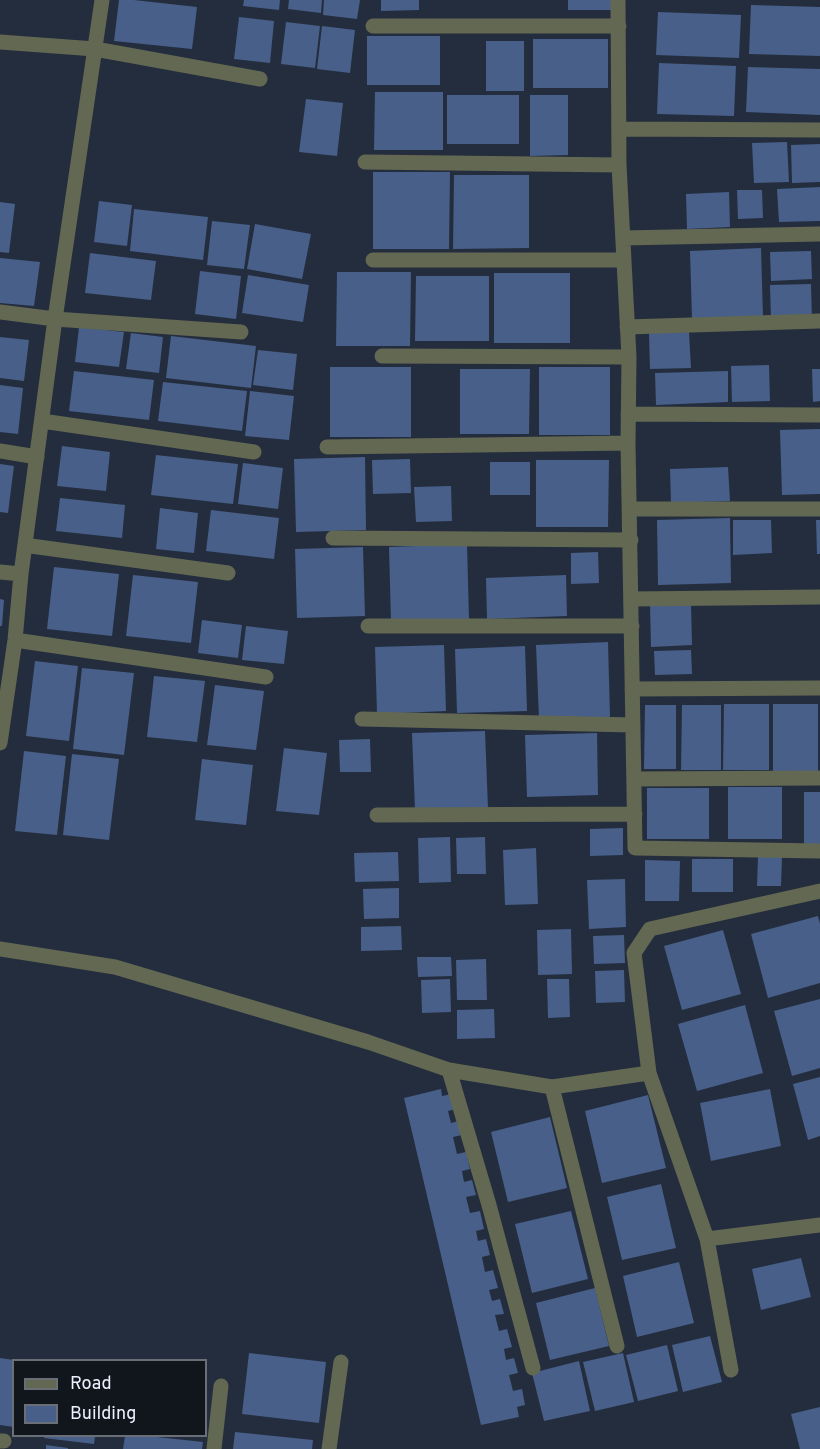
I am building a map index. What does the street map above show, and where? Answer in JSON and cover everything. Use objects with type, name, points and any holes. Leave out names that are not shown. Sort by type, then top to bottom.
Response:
[{"type":"street","points":[[0,743],[2,712],[15,640],[21,574],[55,319],[102,0]]},
{"type":"street","points":[[618,0],[620,165],[628,357],[635,848],[820,851]]},
{"type":"street","points":[[373,26],[619,26]]},
{"type":"street","points":[[0,42],[95,49],[260,79]]},
{"type":"street","points":[[619,129],[820,130]]},
{"type":"street","points":[[365,162],[620,165]]},
{"type":"street","points":[[623,238],[820,234]]},
{"type":"street","points":[[373,260],[624,260]]},
{"type":"street","points":[[0,312],[55,319],[241,332]]},
{"type":"street","points":[[627,327],[820,321]]},
{"type":"street","points":[[382,356],[628,357]]},
{"type":"street","points":[[628,414],[820,415]]},
{"type":"street","points":[[42,422],[254,452]]},
{"type":"street","points":[[327,447],[628,443]]},
{"type":"street","points":[[0,452],[37,457]]},
{"type":"street","points":[[631,509],[820,509]]},
{"type":"street","points":[[333,538],[631,540]]},
{"type":"street","points":[[25,547],[228,573]]},
{"type":"street","points":[[0,572],[21,574]]},
{"type":"street","points":[[632,599],[820,597]]},
{"type":"street","points":[[368,626],[632,626]]},
{"type":"street","points":[[15,640],[266,677]]},
{"type":"street","points":[[632,688],[820,688]]},
{"type":"street","points":[[362,719],[633,724]]},
{"type":"street","points":[[634,779],[820,778]]},
{"type":"street","points":[[377,814],[634,814]]},
{"type":"street","points":[[731,1370],[707,1239],[649,1073],[634,953],[650,929],[820,891]]},
{"type":"street","points":[[0,949],[115,967],[368,1042],[449,1070],[552,1087],[649,1073]]},
{"type":"street","points":[[449,1070],[489,1205],[533,1368]]},
{"type":"street","points":[[552,1087],[617,1346]]},
{"type":"street","points":[[707,1239],[820,1225]]},
{"type":"street","points":[[329,1449],[341,1362]]},
{"type":"street","points":[[214,1449],[221,1386]]},
{"type":"building","points":[[119,0],[197,7],[192,49],[114,41]]},
{"type":"building","points":[[244,0],[280,0],[279,10],[243,6]]},
{"type":"building","points":[[289,0],[322,0],[321,13],[288,9]]},
{"type":"building","points":[[324,0],[360,0],[357,19],[323,15]]},
{"type":"building","points":[[381,0],[419,0],[419,10],[381,11]]},
{"type":"building","points":[[568,0],[611,0],[611,10],[568,10]]},
{"type":"building","points":[[751,5],[820,7],[820,56],[749,54]]},
{"type":"building","points":[[658,12],[741,15],[739,58],[656,55]]},
{"type":"building","points":[[239,17],[274,21],[270,63],[234,59]]},
{"type":"building","points":[[286,22],[320,26],[315,68],[281,64]]},
{"type":"building","points":[[322,26],[355,30],[350,73],[317,69]]},
{"type":"building","points":[[367,36],[440,36],[440,85],[367,85]]},
{"type":"building","points":[[533,39],[608,39],[608,88],[533,88]]},
{"type":"building","points":[[486,41],[524,41],[524,91],[486,91]]},
{"type":"building","points":[[659,63],[736,66],[734,116],[657,114]]},
{"type":"building","points":[[748,67],[820,69],[820,115],[746,112]]},
{"type":"building","points":[[375,92],[443,92],[443,150],[374,150]]},
{"type":"building","points":[[447,95],[519,95],[519,144],[447,144]]},
{"type":"building","points":[[530,95],[568,95],[568,155],[530,156]]},
{"type":"building","points":[[306,99],[343,103],[337,156],[299,152]]},
{"type":"building","points":[[787,142],[789,182],[754,183],[752,143]]},
{"type":"building","points":[[820,144],[820,182],[792,183],[791,145]]},
{"type":"building","points":[[373,172],[450,172],[449,249],[373,249]]},
{"type":"building","points":[[454,175],[529,175],[529,248],[453,249]]},
{"type":"building","points":[[820,187],[820,221],[779,222],[777,189]]},
{"type":"building","points":[[737,190],[762,190],[763,218],[738,219]]},
{"type":"building","points":[[729,192],[730,227],[687,229],[686,194]]},
{"type":"building","points":[[99,201],[132,205],[127,246],[94,242]]},
{"type":"building","points":[[0,202],[15,204],[9,253],[0,252]]},
{"type":"building","points":[[134,209],[208,217],[203,260],[130,251]]},
{"type":"building","points":[[212,221],[250,225],[244,269],[207,265]]},
{"type":"building","points":[[255,224],[311,234],[302,279],[247,269]]},
{"type":"building","points":[[761,248],[763,317],[692,319],[690,251]]},
{"type":"building","points":[[811,251],[812,279],[771,281],[770,252]]},
{"type":"building","points":[[90,253],[156,261],[151,300],[85,293]]},
{"type":"building","points":[[0,258],[40,262],[34,306],[0,303]]},
{"type":"building","points":[[200,271],[241,276],[236,319],[195,314]]},
{"type":"building","points":[[337,272],[411,272],[410,346],[336,346]]},
{"type":"building","points":[[494,273],[570,273],[570,343],[494,343]]},
{"type":"building","points":[[248,275],[309,285],[303,322],[242,313]]},
{"type":"building","points":[[416,276],[489,276],[489,341],[415,341]]},
{"type":"building","points":[[811,284],[812,320],[771,321],[770,285]]},
{"type":"building","points":[[79,327],[124,332],[119,367],[75,362]]},
{"type":"building","points":[[689,332],[691,368],[650,369],[649,333]]},
{"type":"building","points":[[131,333],[163,337],[159,373],[126,369]]},
{"type":"building","points":[[171,336],[256,346],[251,388],[166,378]]},
{"type":"building","points":[[0,337],[29,340],[24,381],[0,378]]},
{"type":"building","points":[[258,350],[297,354],[293,390],[253,385]]},
{"type":"building","points":[[769,365],[770,401],[732,402],[731,366]]},
{"type":"building","points":[[330,367],[411,367],[411,437],[330,437]]},
{"type":"building","points":[[539,367],[610,367],[610,435],[539,435]]},
{"type":"building","points":[[460,369],[530,369],[529,434],[460,434]]},
{"type":"building","points":[[812,369],[820,369],[820,401],[813,402]]},
{"type":"building","points":[[74,371],[154,380],[149,420],[69,411]]},
{"type":"building","points":[[728,371],[728,402],[656,405],[655,373]]},
{"type":"building","points":[[163,382],[247,391],[242,431],[158,421]]},
{"type":"building","points":[[0,385],[23,388],[18,434],[0,432]]},
{"type":"building","points":[[250,391],[294,396],[289,440],[245,436]]},
{"type":"building","points":[[820,429],[820,494],[782,495],[780,430]]},
{"type":"building","points":[[62,446],[110,452],[106,491],[57,486]]},
{"type":"building","points":[[156,455],[238,464],[233,504],[151,495]]},
{"type":"building","points":[[365,457],[366,530],[296,532],[294,459]]},
{"type":"building","points":[[410,459],[411,493],[373,494],[372,460]]},
{"type":"building","points":[[536,460],[609,460],[608,527],[536,527]]},
{"type":"building","points":[[490,462],[530,462],[530,495],[490,495]]},
{"type":"building","points":[[243,463],[283,468],[278,509],[238,504]]},
{"type":"building","points":[[0,464],[14,466],[8,513],[0,512]]},
{"type":"building","points":[[728,467],[730,501],[671,503],[670,469]]},
{"type":"building","points":[[451,486],[452,521],[416,522],[414,487]]},
{"type":"building","points":[[60,498],[125,505],[122,538],[56,531]]},
{"type":"building","points":[[160,508],[198,513],[194,553],[156,549]]},
{"type":"building","points":[[211,510],[279,518],[274,559],[206,551]]},
{"type":"building","points":[[730,518],[731,583],[658,585],[657,520]]},
{"type":"building","points":[[733,520],[771,520],[772,553],[733,555]]},
{"type":"building","points":[[816,520],[820,520],[820,554],[817,554]]},
{"type":"building","points":[[467,544],[469,620],[391,622],[389,547]]},
{"type":"building","points":[[363,547],[365,616],[297,618],[295,549]]},
{"type":"building","points":[[598,552],[599,583],[571,584],[571,553]]},
{"type":"building","points":[[54,567],[119,574],[112,636],[47,629]]},
{"type":"building","points":[[133,575],[198,582],[191,643],[126,636]]},
{"type":"building","points":[[566,575],[567,616],[487,619],[486,578]]},
{"type":"building","points":[[0,599],[4,600],[2,626],[0,626]]},
{"type":"building","points":[[691,604],[692,645],[651,647],[650,605]]},
{"type":"building","points":[[202,620],[242,625],[238,658],[198,653]]},
{"type":"building","points":[[246,626],[288,631],[284,664],[242,660]]},
{"type":"building","points":[[608,642],[610,717],[539,719],[536,645]]},
{"type":"building","points":[[444,645],[446,711],[377,714],[375,647]]},
{"type":"building","points":[[525,646],[527,711],[457,713],[455,649]]},
{"type":"building","points":[[691,650],[692,674],[655,675],[654,651]]},
{"type":"building","points":[[35,661],[78,666],[69,741],[26,736]]},
{"type":"building","points":[[82,668],[134,673],[124,755],[73,749]]},
{"type":"building","points":[[154,676],[205,681],[197,742],[147,737]]},
{"type":"building","points":[[215,685],[264,691],[256,750],[207,745]]},
{"type":"building","points":[[724,704],[769,704],[769,770],[723,770]]},
{"type":"building","points":[[773,704],[818,704],[818,772],[773,771]]},
{"type":"building","points":[[645,705],[676,705],[676,769],[644,769]]},
{"type":"building","points":[[682,705],[721,705],[721,770],[681,770]]},
{"type":"building","points":[[485,731],[488,808],[415,810],[412,733]]},
{"type":"building","points":[[597,733],[598,795],[527,797],[525,735]]},
{"type":"building","points":[[370,739],[371,772],[340,772],[339,740]]},
{"type":"building","points":[[284,748],[327,753],[319,815],[276,811]]},
{"type":"building","points":[[24,751],[66,756],[57,835],[15,831]]},
{"type":"building","points":[[72,754],[119,759],[109,840],[63,835]]},
{"type":"building","points":[[202,759],[253,765],[246,825],[195,820]]},
{"type":"building","points":[[728,787],[782,787],[782,839],[728,839]]},
{"type":"building","points":[[647,788],[709,788],[709,839],[647,839]]},
{"type":"building","points":[[804,792],[820,792],[820,844],[804,844]]},
{"type":"building","points":[[623,828],[623,855],[590,856],[590,829]]},
{"type":"building","points":[[450,837],[451,882],[419,883],[418,838]]},
{"type":"building","points":[[485,837],[486,874],[457,874],[456,838]]},
{"type":"building","points":[[536,848],[538,904],[505,905],[503,850]]},
{"type":"building","points":[[398,852],[399,881],[355,882],[354,853]]},
{"type":"building","points":[[758,857],[782,857],[781,886],[757,886]]},
{"type":"building","points":[[692,859],[733,859],[733,892],[692,892]]},
{"type":"building","points":[[645,860],[680,861],[679,901],[645,901]]},
{"type":"building","points":[[625,879],[626,927],[589,929],[587,880]]},
{"type":"building","points":[[399,888],[399,918],[364,919],[363,889]]},
{"type":"building","points":[[818,916],[820,983],[768,998],[751,934]]},
{"type":"building","points":[[401,926],[402,950],[361,951],[361,927]]},
{"type":"building","points":[[571,929],[572,974],[538,975],[537,930]]},
{"type":"building","points":[[723,930],[741,994],[682,1010],[664,946]]},
{"type":"building","points":[[624,935],[625,963],[594,964],[593,936]]},
{"type":"building","points":[[417,957],[451,957],[452,976],[418,977]]},
{"type":"building","points":[[486,959],[487,1000],[457,1000],[456,960]]},
{"type":"building","points":[[624,970],[625,1002],[596,1003],[595,971]]},
{"type":"building","points":[[450,979],[451,1012],[422,1013],[421,980]]},
{"type":"building","points":[[547,979],[569,979],[570,1017],[548,1018]]},
{"type":"building","points":[[820,999],[820,1068],[792,1076],[774,1011]]},
{"type":"building","points":[[745,1005],[763,1073],[697,1091],[678,1024]]},
{"type":"building","points":[[494,1009],[495,1038],[457,1039],[457,1010]]},
{"type":"building","points":[[820,1077],[820,1136],[808,1140],[793,1084]]},
{"type":"building","points":[[441,1089],[442,1096],[452,1094],[456,1109],[448,1111],[451,1123],[459,1121],[462,1135],[453,1137],[457,1154],[466,1152],[470,1169],[462,1171],[464,1182],[472,1180],[476,1195],[466,1197],[470,1213],[480,1211],[484,1229],[476,1231],[478,1241],[486,1239],[490,1255],[482,1257],[485,1272],[493,1270],[498,1288],[489,1290],[492,1301],[500,1299],[504,1314],[495,1315],[499,1331],[507,1329],[512,1347],[504,1349],[506,1360],[514,1358],[518,1373],[509,1375],[513,1391],[522,1389],[525,1405],[517,1407],[519,1417],[481,1425],[404,1098]]},
{"type":"building","points":[[770,1089],[781,1146],[711,1161],[700,1103]]},
{"type":"building","points":[[648,1095],[666,1168],[602,1183],[585,1111]]},
{"type":"building","points":[[550,1117],[567,1188],[508,1202],[491,1132]]},
{"type":"building","points":[[661,1184],[676,1248],[622,1260],[607,1197]]},
{"type":"building","points":[[571,1211],[588,1279],[532,1293],[515,1224]]},
{"type":"building","points":[[801,1258],[811,1297],[761,1310],[752,1269]]},
{"type":"building","points":[[679,1262],[694,1323],[637,1337],[623,1276]]},
{"type":"building","points":[[595,1288],[609,1346],[550,1360],[536,1303]]},
{"type":"building","points":[[710,1336],[722,1382],[683,1392],[672,1345]]},
{"type":"building","points":[[667,1345],[678,1391],[638,1401],[626,1355]]},
{"type":"building","points":[[249,1353],[326,1362],[319,1423],[242,1414]]},
{"type":"building","points":[[623,1353],[634,1402],[595,1411],[583,1362]]},
{"type":"building","points":[[0,1358],[12,1360],[12,1427],[0,1425]]},
{"type":"building","points":[[579,1361],[590,1411],[544,1421],[532,1373]]},
{"type":"building","points":[[820,1407],[820,1449],[800,1449],[791,1414]]},
{"type":"building","points":[[235,1432],[313,1440],[312,1449],[233,1449]]},
{"type":"building","points":[[44,1437],[95,1437],[94,1444]]},
{"type":"building","points":[[125,1437],[157,1437],[203,1442],[202,1449],[123,1449]]},
{"type":"building","points":[[46,1445],[68,1448],[68,1449],[46,1449]]}]
